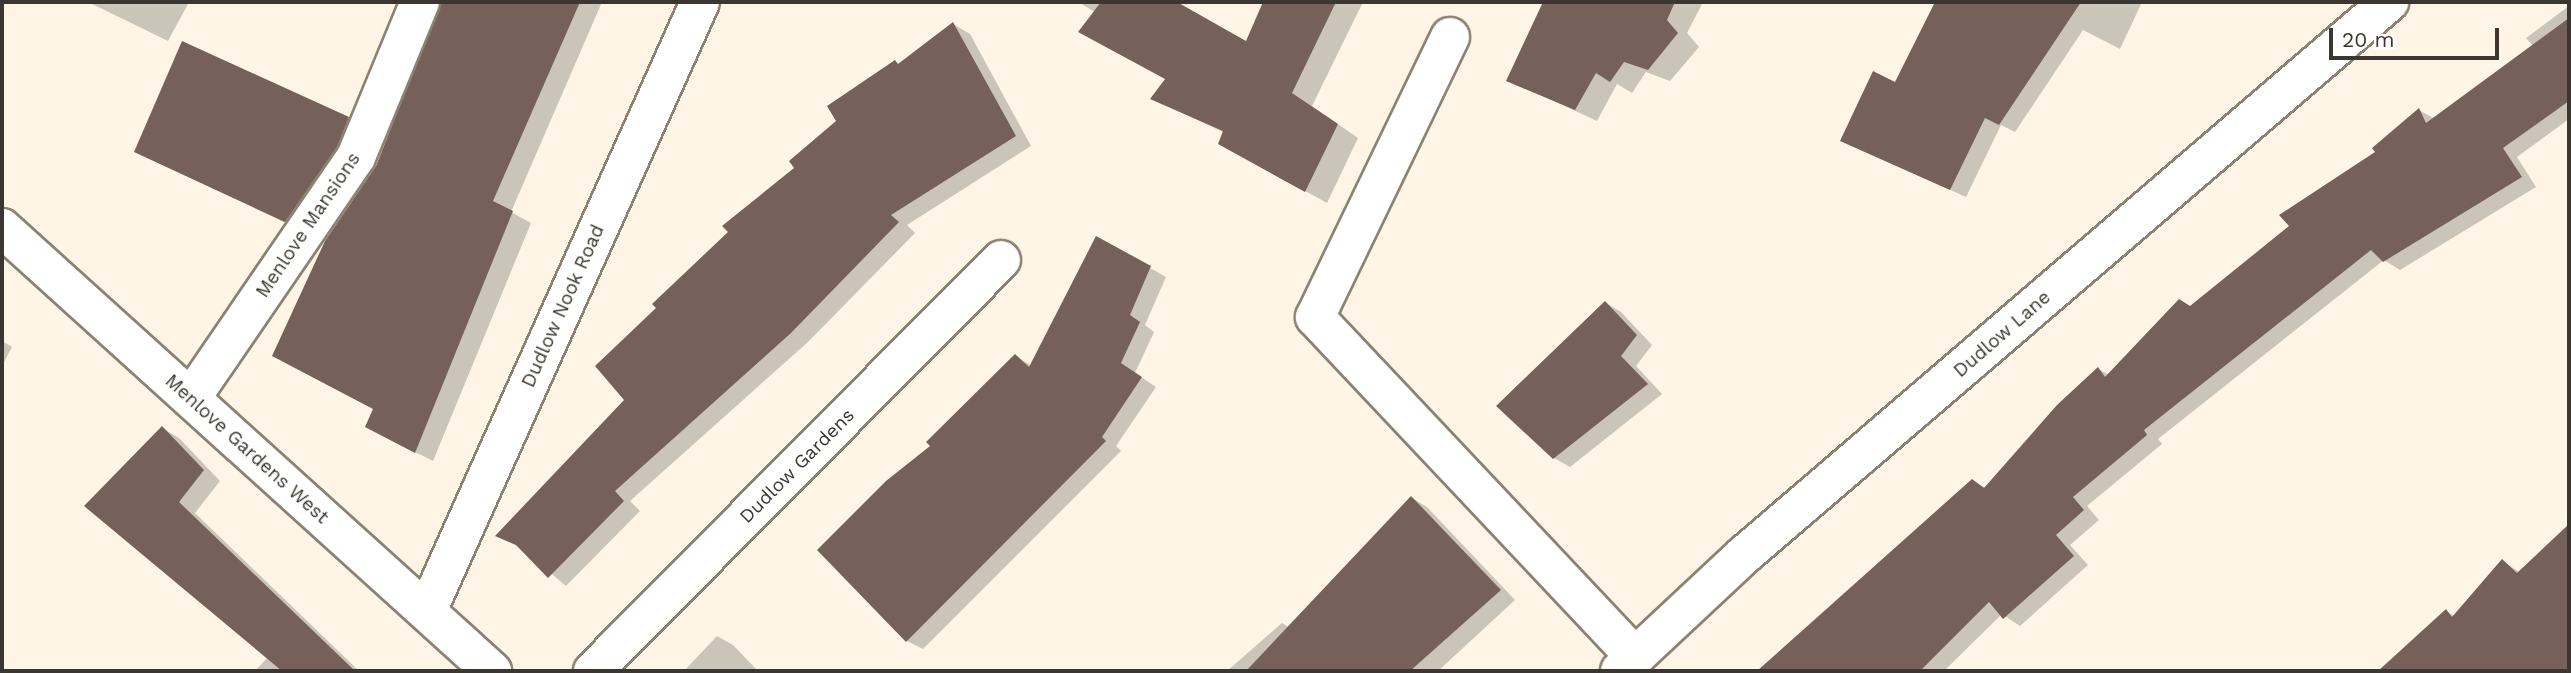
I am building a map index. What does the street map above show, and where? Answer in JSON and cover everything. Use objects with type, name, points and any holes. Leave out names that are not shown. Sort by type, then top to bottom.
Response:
[{"type":"street","name":"Menlove Mansions","points":[[191,398],[356,157],[420,2]]},
{"type":"street","name":"Dudlow Nook Road","points":[[427,611],[700,2]]},
{"type":"street","name":"Dudlow Lane","points":[[1627,664],[1744,555],[2389,2]]},
{"type":"street","points":[[1450,37],[1315,317],[1627,664]]},
{"type":"street","name":"Menlove Gardens West","points":[[2,228],[492,671]]},
{"type":"street","name":"Dudlow Gardens","points":[[593,671],[1001,260]]},
{"type":"building","points":[[441,2],[580,2],[493,201],[513,211],[415,453],[365,427],[373,409],[272,356],[325,241],[376,166]]},
{"type":"building","points":[[1101,2],[1177,2],[1246,41],[1263,2],[1336,2],[1292,93],[1338,124],[1305,192],[1218,144],[1223,131],[1150,99],[1165,79],[1078,32]]},
{"type":"building","points":[[1543,2],[1675,2],[1667,20],[1678,33],[1648,70],[1624,62],[1610,82],[1596,73],[1575,110],[1506,81]]},
{"type":"building","points":[[1935,2],[2081,2],[1999,125],[1985,118],[1950,190],[1840,141],[1873,71],[1895,82]]},
{"type":"building","points":[[2569,18],[2569,101],[2503,148],[2522,177],[2383,262],[2371,250],[2144,430],[2147,435],[2073,497],[2084,510],[2056,535],[2074,556],[2003,619],[1989,602],[1920,671],[1757,671],[1972,479],[1984,488],[2057,405],[2098,367],[2105,377],[2179,299],[2190,306],[2289,226],[2279,215],[2375,152],[2372,148],[2419,108],[2426,123]]},
{"type":"building","points":[[953,22],[1016,136],[891,215],[899,222],[791,333],[615,491],[624,501],[548,578],[516,545],[495,536],[624,400],[595,366],[656,308],[652,304],[728,232],[722,226],[794,168],[789,161],[836,121],[827,106],[895,60],[898,64]]},
{"type":"building","points":[[182,41],[349,117],[337,147],[285,222],[134,152]]},
{"type":"building","points":[[1096,236],[1151,266],[1130,315],[1140,322],[1121,363],[1142,377],[1102,437],[1106,441],[906,642],[817,550],[886,481],[930,446],[926,442],[1015,354],[1029,367]]},
{"type":"building","points":[[1605,301],[1637,335],[1621,356],[1648,384],[1553,459],[1496,406]]},
{"type":"building","points":[[162,426],[204,470],[179,502],[355,671],[282,671],[84,506]]},
{"type":"building","points":[[1411,496],[1501,590],[1410,671],[1246,671]]},
{"type":"building","points":[[2569,524],[2569,671],[2378,671],[2446,609],[2452,617],[2502,559],[2517,573]]}]
